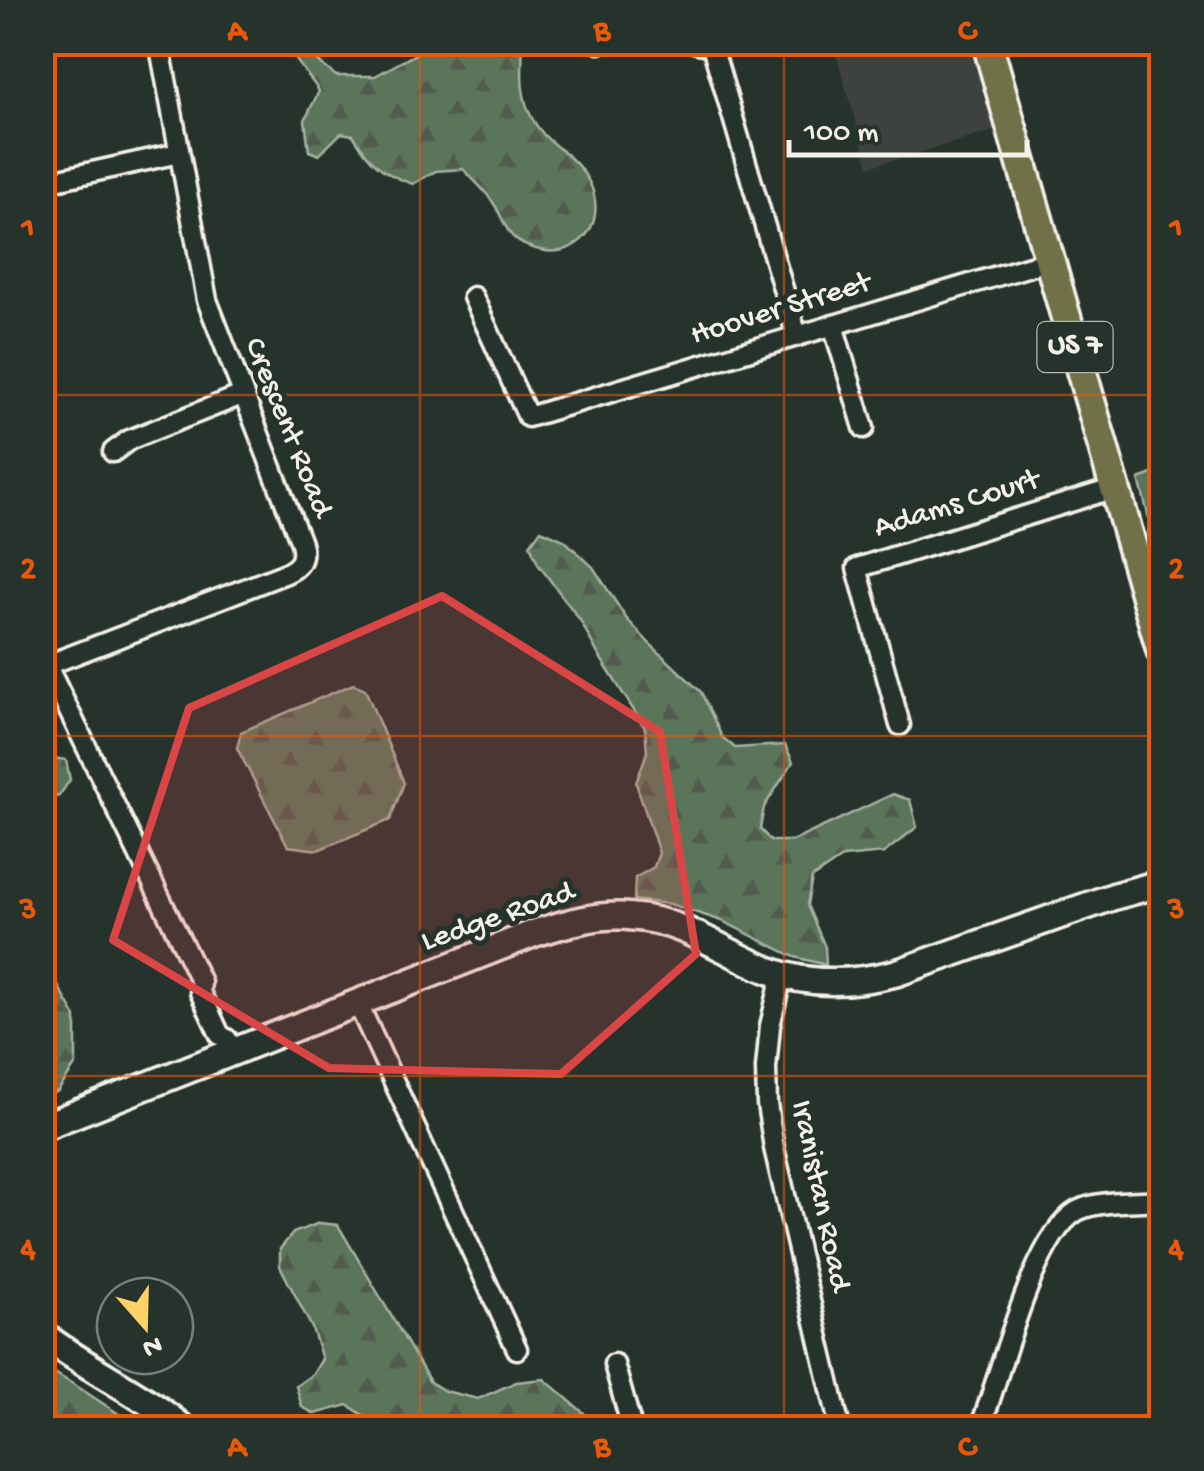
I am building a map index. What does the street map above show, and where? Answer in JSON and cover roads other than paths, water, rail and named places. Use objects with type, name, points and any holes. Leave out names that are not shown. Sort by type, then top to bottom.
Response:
[{"type":"main road","name":"US 7","points":[[988,42],[1162,652]]},
{"type":"street","name":"Crescent Road","points":[[45,666],[286,573],[299,565],[303,551],[206,300],[159,42]]},
{"type":"street","points":[[711,44],[797,336]]},
{"type":"street","points":[[42,182],[179,153]]},
{"type":"street","name":"Hoover Street","points":[[473,297],[528,418],[1050,260]]},
{"type":"street","points":[[834,325],[864,428]]},
{"type":"street","points":[[113,452],[129,440],[242,395]]},
{"type":"street","name":"Adams Court","points":[[900,724],[857,568],[1115,488]]},
{"type":"street","points":[[45,666],[201,982],[210,988],[229,1032],[230,1046]]},
{"type":"street","name":"Ledge Road","points":[[43,1127],[230,1046],[358,1004],[564,924],[601,917],[634,917],[670,924],[782,975],[838,982],[878,978],[1158,882]]},
{"type":"street","name":"Iranistan Road","points":[[782,975],[768,1041],[767,1104],[840,1428]]},
{"type":"street","points":[[358,1004],[518,1349]]},
{"type":"street","points":[[980,1428],[1025,1296],[1060,1228],[1076,1212],[1090,1206],[1162,1200]]},
{"type":"street","points":[[42,1334],[183,1428]]},
{"type":"street","points":[[614,1364],[632,1428]]}]
